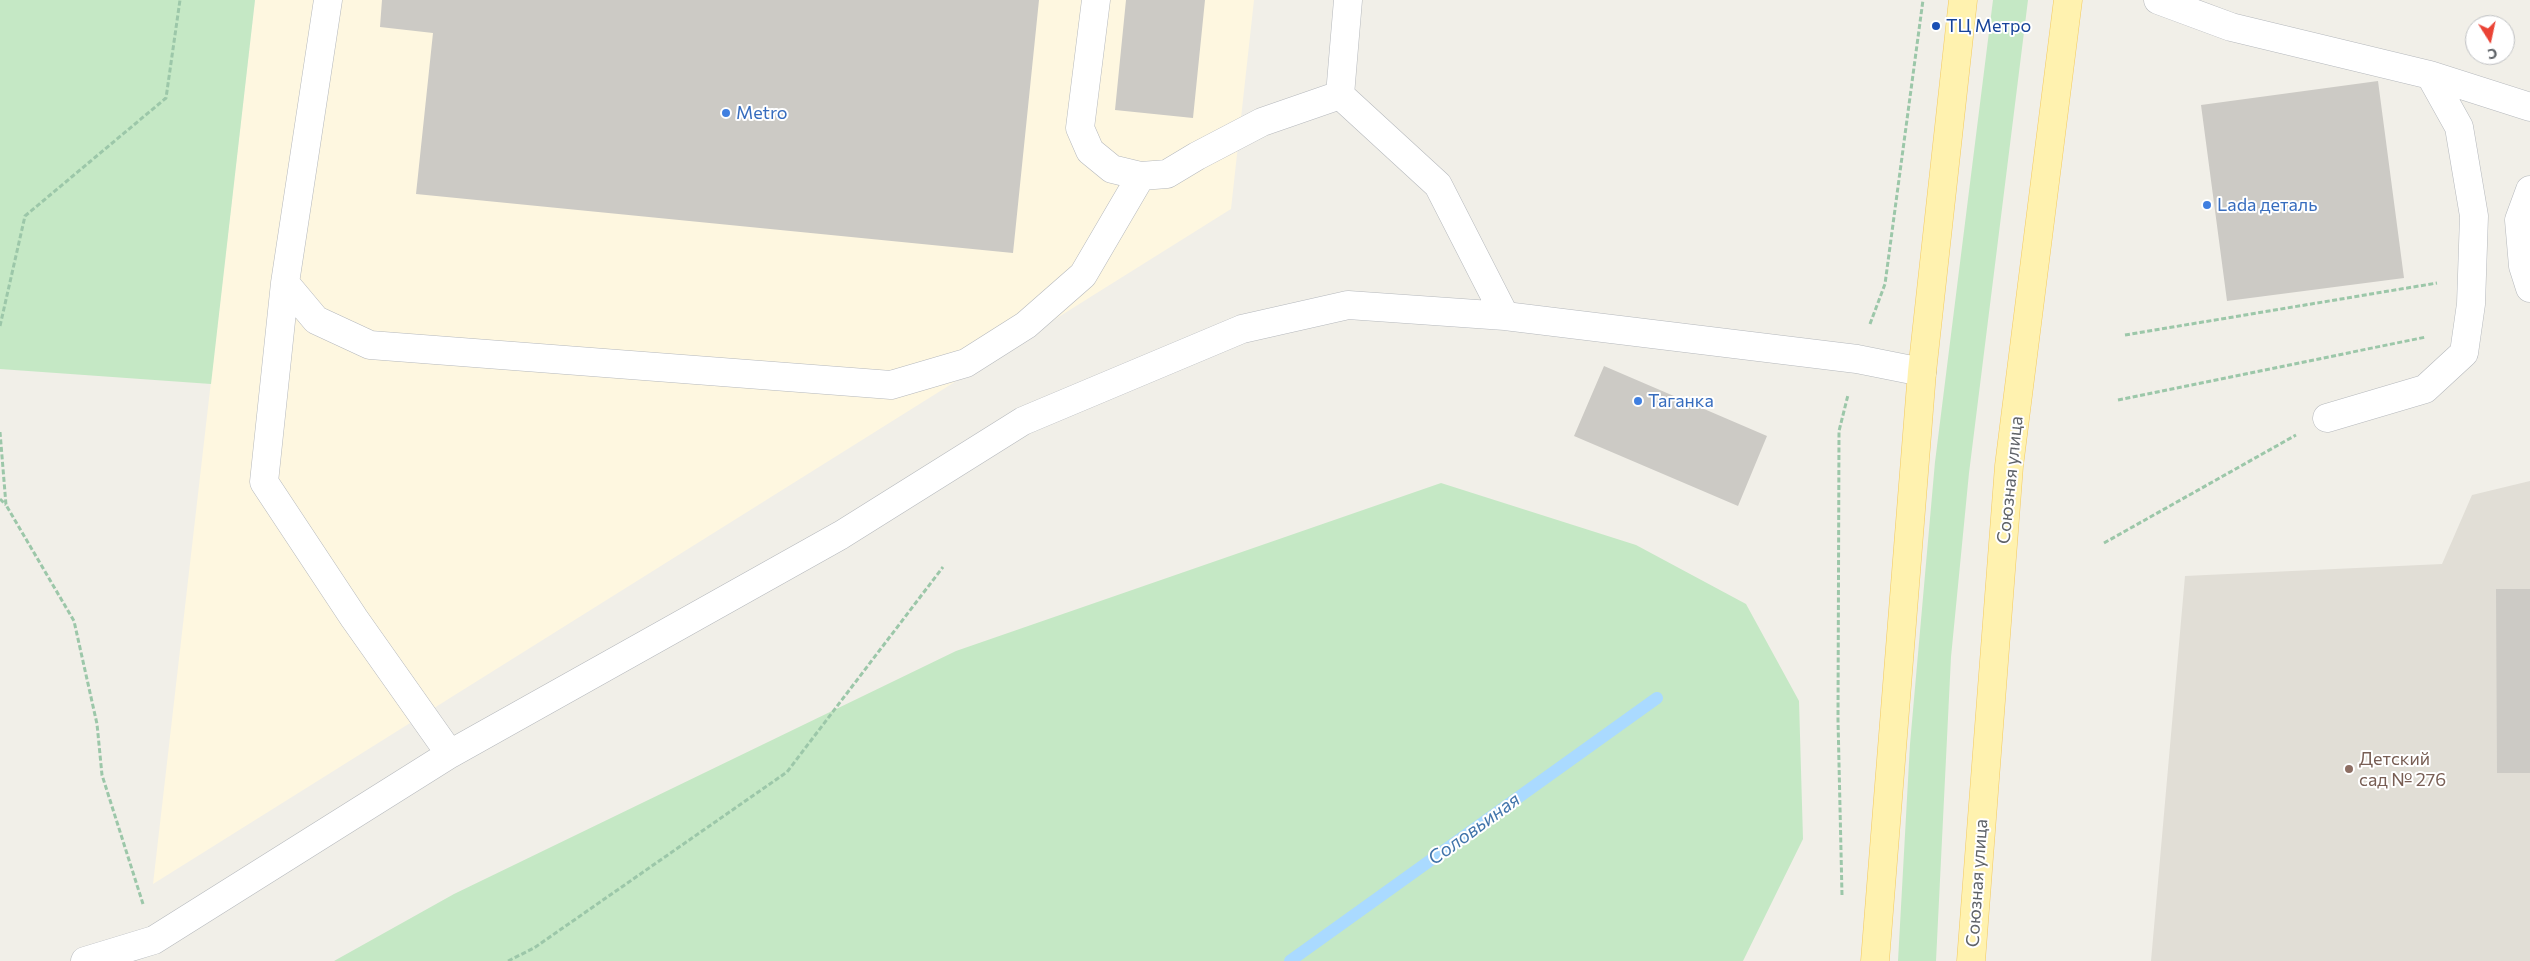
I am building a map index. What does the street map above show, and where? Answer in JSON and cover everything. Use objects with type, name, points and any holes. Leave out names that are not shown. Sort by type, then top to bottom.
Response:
[{"type":"main road","points":[[1875,961],[1922,372],[1963,0]]},
{"type":"main road","name":"Союзная улица","points":[[1971,961],[2009,466],[2068,0]]},
{"type":"lane","points":[[328,0],[285,283],[264,482],[354,618],[450,754]]},
{"type":"lane","points":[[1096,0],[1080,128],[1090,151],[1112,169],[1141,176],[1167,174],[1262,122],[1340,95]]},
{"type":"lane","points":[[1340,95],[1348,0]]},
{"type":"lane","points":[[2158,0],[2231,27],[2430,75],[2530,107]]},
{"type":"lane","points":[[2327,418],[2425,389],[2464,353],[2472,277],[2474,216],[2459,127],[2430,75]]},
{"type":"lane","points":[[1340,95],[1438,184],[1505,316]]},
{"type":"lane","points":[[285,283],[316,320],[370,345],[891,385],[966,363],[1026,325],[1083,275],[1141,176]]},
{"type":"lane","points":[[2530,190],[2519,220],[2523,266],[2530,288]]},
{"type":"lane","points":[[85,961],[154,940],[450,754],[841,536],[1023,421],[1242,329],[1348,305],[1505,316],[1857,359],[1922,372]]},
{"type":"path","points":[[0,326],[25,216],[166,98],[180,0]]},
{"type":"path","points":[[1842,903],[1838,720],[1839,431],[1857,359],[1884,284],[1923,0]]},
{"type":"path","points":[[2125,335],[2472,277]]},
{"type":"path","points":[[2118,400],[2467,329]]},
{"type":"path","points":[[2104,543],[2327,418]]},
{"type":"path","points":[[0,432],[6,506]]},
{"type":"path","points":[[0,499],[74,621],[97,724],[102,775],[154,940]]},
{"type":"path","points":[[508,961],[534,948],[787,772],[943,567]]},
{"type":"shaded area","points":[[255,0],[1254,0],[1231,209],[153,884]]},
{"type":"shaded area","name":"Детский сад № 276","points":[[2530,481],[2530,961],[2151,961],[2185,576],[2442,564],[2472,495]]},
{"type":"green space","points":[[0,0],[255,0],[211,384],[0,369]]},
{"type":"green space","points":[[1993,0],[2028,0],[1969,473],[1951,657],[1936,961],[1898,961],[1910,744],[1935,462]]},
{"type":"green space","points":[[1441,483],[1636,545],[1746,604],[1799,701],[1803,839],[1743,961],[334,961],[454,894],[956,651]]},
{"type":"building","name":"Metro","points":[[382,0],[1039,0],[1013,253],[416,194],[433,33],[380,27]]},
{"type":"building","points":[[1126,0],[1205,0],[1193,118],[1115,110]]},
{"type":"building","points":[[2378,81],[2404,278],[2227,301],[2201,105]]},
{"type":"building","name":"Таганка","points":[[1604,366],[1767,436],[1738,506],[1574,436]]},
{"type":"building","points":[[2496,589],[2530,589],[2530,773],[2497,773]]},
{"type":"waterway","name":"Соловьиная","points":[[1290,961],[1657,698]]},
{"type":"place","name":"ТЦ Метро","points":[[1936,26]]},
{"type":"place","name":"Metro","points":[[726,113]]},
{"type":"place","name":"Lada деталь","points":[[2207,205]]},
{"type":"place","name":"Таганка","points":[[1638,401]]},
{"type":"place","name":"Детский сад № 276","points":[[2349,769]]}]
